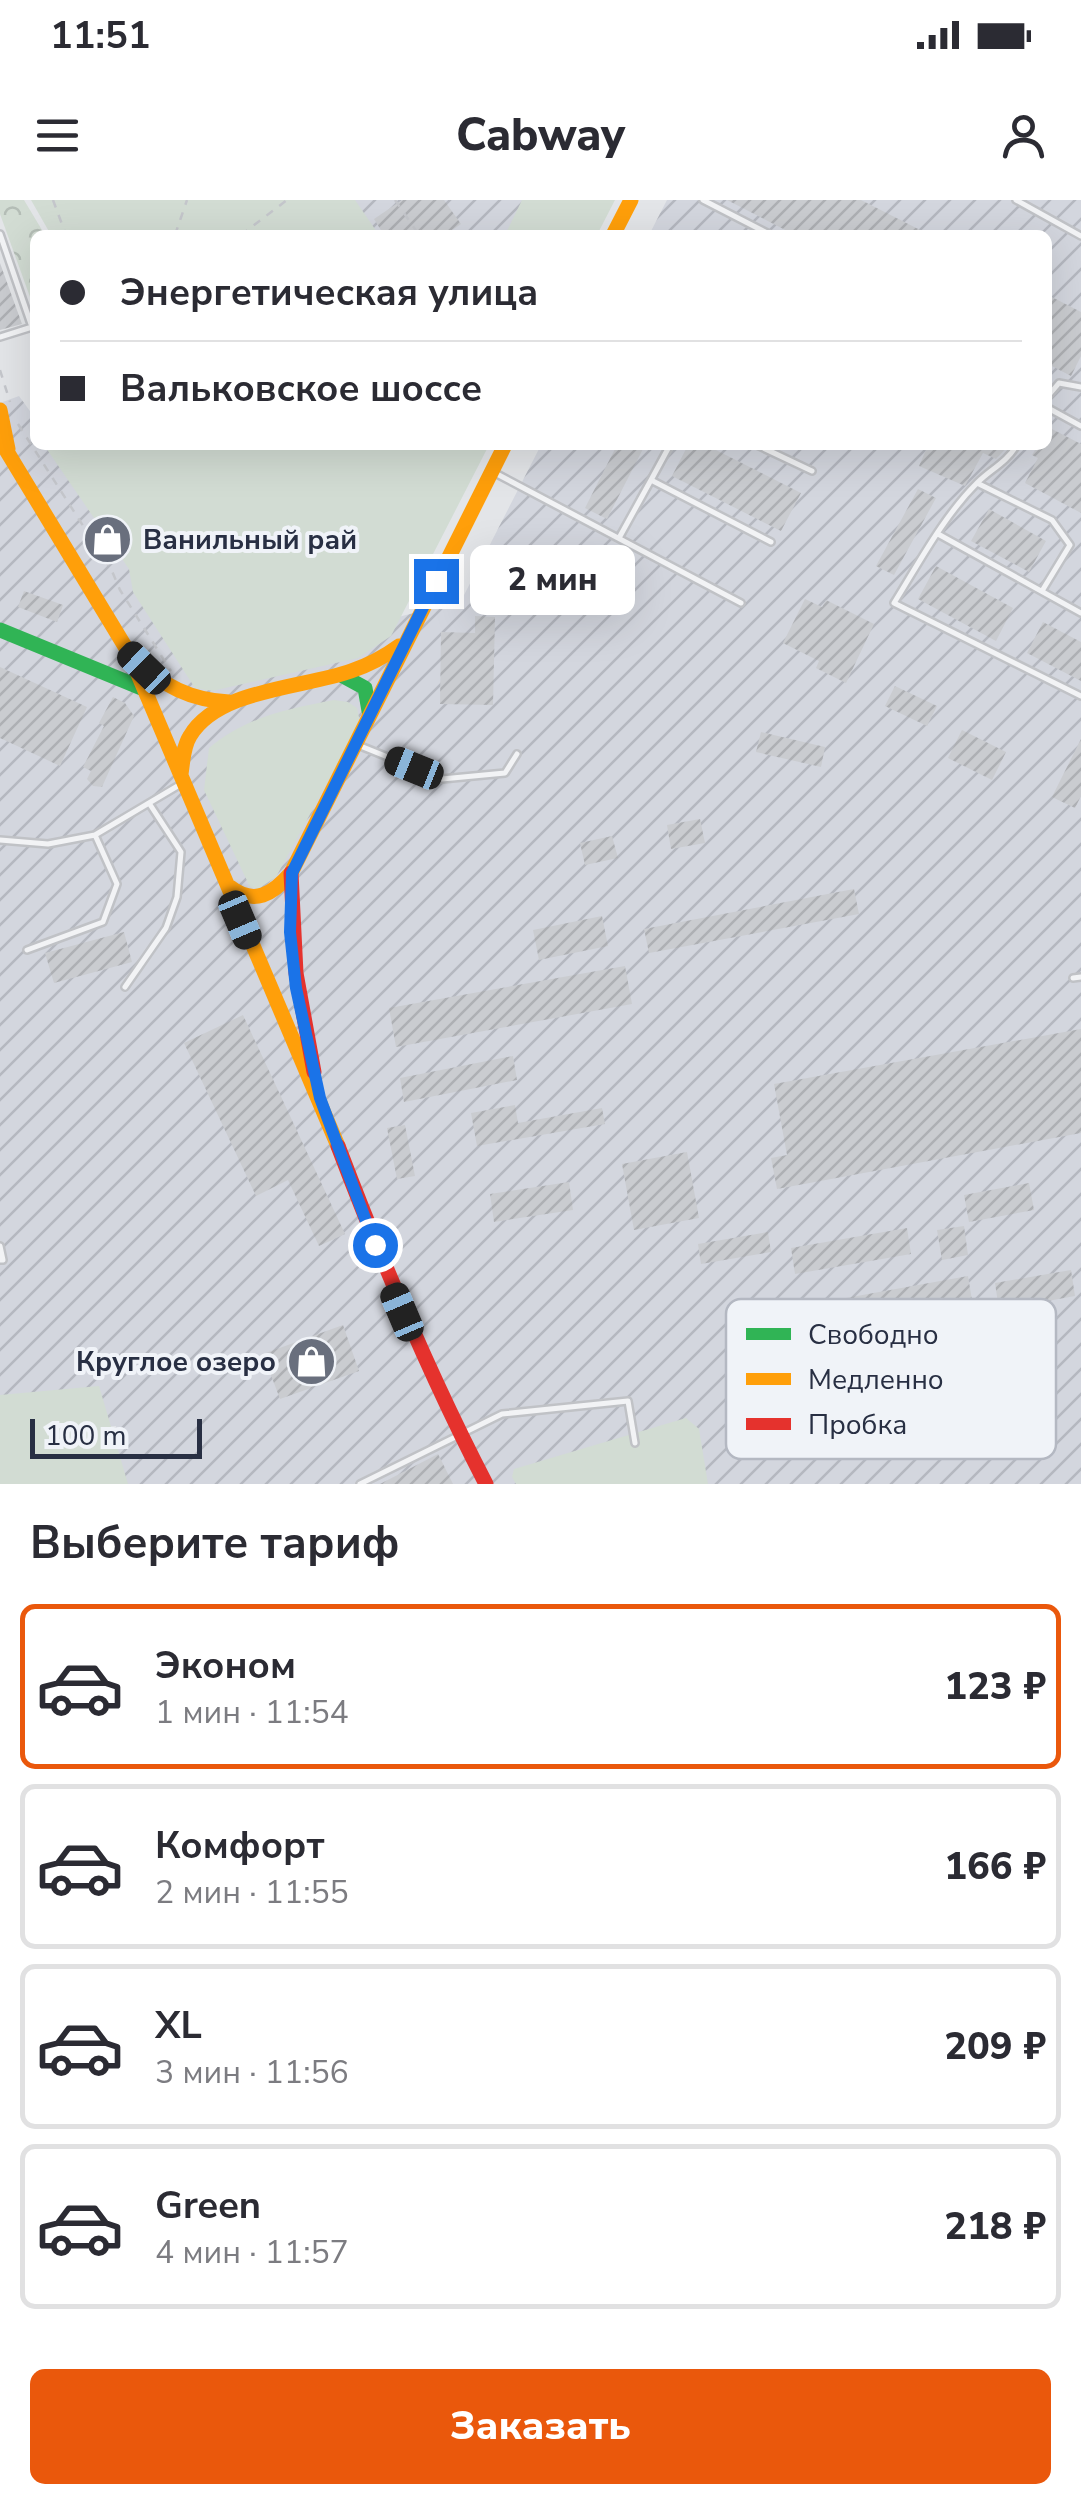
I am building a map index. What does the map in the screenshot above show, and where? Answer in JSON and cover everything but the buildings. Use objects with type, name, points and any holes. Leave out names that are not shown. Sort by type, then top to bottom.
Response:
[{"type":"main road","points":[[616,230],[631,200]]},
{"type":"main road","points":[[0,410],[4,445],[129,654],[320,1098],[402,1312],[486,1484]]},
{"type":"main road","points":[[232,894],[246,899],[264,897],[292,873],[502,450]]},
{"type":"main road","points":[[0,630],[144,689]]},
{"type":"main road","points":[[129,654],[175,693],[206,702],[233,702],[376,664],[406,640]]},
{"type":"main road","points":[[342,676],[359,682],[368,696],[369,715]]},
{"type":"main road","points":[[182,779],[184,753],[197,726],[233,702]]},
{"type":"main road","points":[[292,873],[290,932],[296,988],[320,1098]]},
{"type":"lane","points":[[702,200],[761,230]]},
{"type":"lane","points":[[1016,200],[1081,236]]},
{"type":"lane","points":[[0,234],[30,321]]},
{"type":"lane","points":[[0,337],[30,328]]},
{"type":"lane","points":[[1052,378],[1081,387]]},
{"type":"lane","points":[[1052,391],[1059,382]]},
{"type":"lane","points":[[1052,410],[1081,426]]},
{"type":"lane","points":[[619,538],[667,450]]},
{"type":"lane","points":[[768,450],[812,472]]},
{"type":"lane","points":[[1014,450],[1007,461],[977,482],[894,603],[1081,696]]},
{"type":"lane","points":[[492,471],[741,603]]},
{"type":"lane","points":[[651,480],[771,542]]},
{"type":"lane","points":[[977,482],[1052,520],[1070,545],[1042,591]]},
{"type":"lane","points":[[938,534],[1081,613]]},
{"type":"lane","points":[[356,744],[442,780],[505,773],[517,754]]},
{"type":"lane","points":[[0,840],[48,844],[95,835],[182,779]]},
{"type":"lane","points":[[125,987],[166,928],[176,897],[181,852],[149,803]]},
{"type":"lane","points":[[27,950],[103,922],[117,884],[95,835]]},
{"type":"lane","points":[[1073,978],[1081,976]]},
{"type":"lane","points":[[0,1246],[0,1260]]},
{"type":"lane","points":[[360,1484],[502,1414],[628,1401],[634,1443]]},
{"type":"path","points":[[53,200],[64,230]]},
{"type":"path","points":[[176,230],[187,200]]},
{"type":"path","points":[[248,230],[287,200]]},
{"type":"path","points":[[394,200],[415,230]]},
{"type":"path","points":[[0,370],[19,428],[30,445]]},
{"type":"path","points":[[33,450],[104,557],[176,680]]},
{"type":"shaded area","points":[[343,200],[547,200],[532,230],[365,230]]},
{"type":"shaded area","points":[[667,200],[1081,200],[1081,1484],[115,1484],[116,1426],[85,1428],[0,1420],[0,403],[19,396],[30,411],[30,450],[59,450],[218,663],[461,601],[538,450],[1052,450],[1052,230],[652,230]]},
{"type":"green space","points":[[0,200],[24,200],[42,230],[30,230],[30,297],[0,214]]},
{"type":"green space","points":[[31,200],[355,200],[376,230],[48,230]]},
{"type":"green space","points":[[522,200],[615,200],[600,230],[507,230]]},
{"type":"green space","points":[[47,450],[486,450],[391,636],[358,658],[212,691],[195,688],[133,592],[129,569]]},
{"type":"green space","points":[[334,700],[357,708],[360,722],[276,877],[258,889],[250,887],[204,790],[209,748],[252,722]]},
{"type":"green space","points":[[99,1386],[128,1484],[0,1484],[0,1395]]},
{"type":"green space","points":[[686,1418],[699,1429],[708,1484],[516,1484],[512,1477],[514,1469]]},
{"type":"traffic: fast","points":[[0,630],[144,689]]},
{"type":"traffic: fast","points":[[343,676],[365,688],[369,711]]},
{"type":"traffic: slow","points":[[616,230],[631,200]]},
{"type":"traffic: slow","points":[[0,410],[8,449]]},
{"type":"traffic: slow","points":[[0,440],[129,653],[338,1146]]},
{"type":"traffic: slow","points":[[230,887],[247,896],[263,895],[291,873],[502,450]]},
{"type":"traffic: slow","points":[[181,774],[190,736],[220,708],[263,692],[351,671],[399,646]]},
{"type":"traffic: slow","points":[[135,660],[178,690],[229,702]]},
{"type":"traffic: jam","points":[[291,873],[296,973],[314,1072]]},
{"type":"traffic: jam","points":[[338,1146],[407,1317],[486,1484]]},
{"type":"place","name":"Ванильный рай","points":[[108,540]]},
{"type":"place","name":"Круглое озеро","points":[[311,1362]]},
{"type":"route","points":[[375,1245],[320,1098],[296,988],[290,932],[292,873],[436,581]]}]
